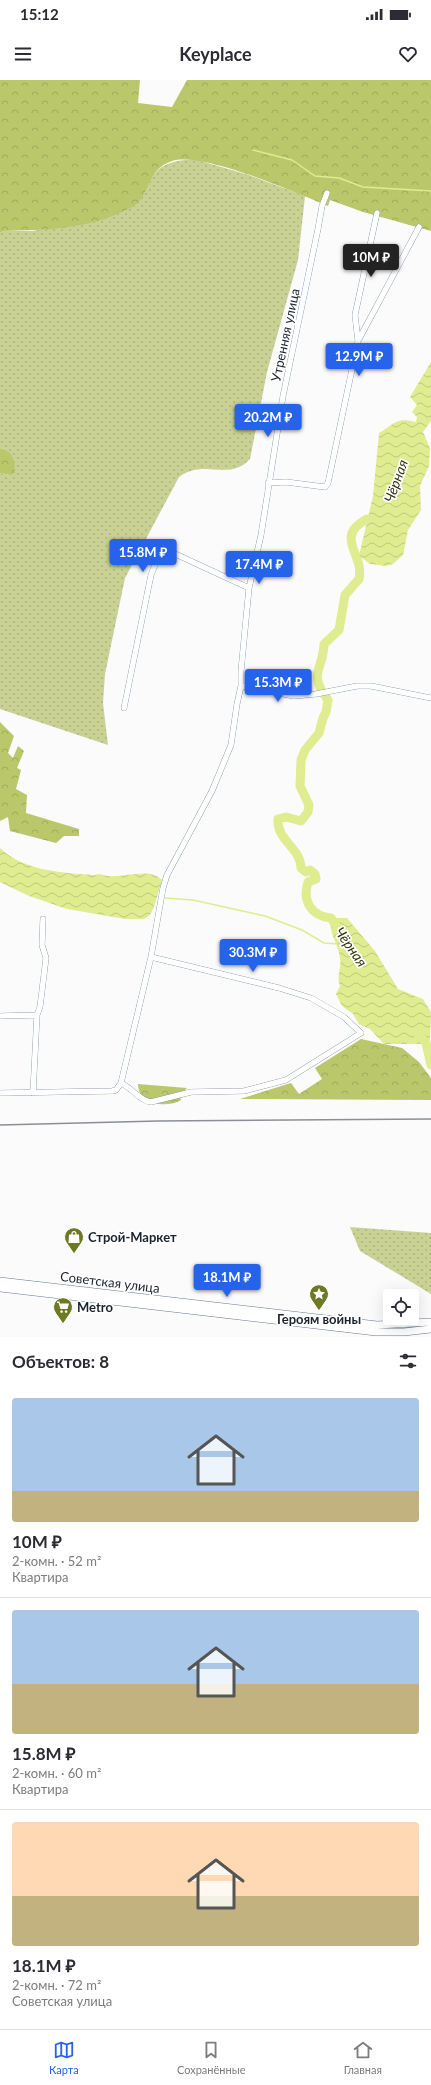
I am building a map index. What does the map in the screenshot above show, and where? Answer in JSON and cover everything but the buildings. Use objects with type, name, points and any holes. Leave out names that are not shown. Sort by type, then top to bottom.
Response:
[{"type":"main road","name":"Советская улица","points":[[0,1281],[377,1325],[431,1322]]},
{"type":"main road","name":"Советская улица","points":[[0,1288],[376,1332],[404,1332],[431,1329]]},
{"type":"street","name":"Утренняя улица","points":[[121,1083],[151,957],[163,888],[167,875],[212,791],[229,752],[237,704],[242,686],[240,671],[249,588],[261,535],[268,483],[283,396],[322,206],[327,193]]},
{"type":"street","points":[[358,341],[355,315],[376,213]]},
{"type":"street","points":[[268,483],[286,482],[325,487],[328,483],[358,341],[419,227]]},
{"type":"street","points":[[124,708],[151,576],[161,553],[171,552],[249,588]]},
{"type":"street","points":[[242,686],[288,695],[316,694],[353,686],[371,686],[431,698]]},
{"type":"street","points":[[33,1093],[37,1015],[40,1007],[46,958],[42,944],[43,919]]},
{"type":"street","points":[[0,1094],[112,1091],[116,1090],[121,1083],[132,1089],[145,1101],[151,1102],[191,1092],[244,1091],[286,1080],[361,1033],[344,1016],[311,998],[279,988],[151,957]]},
{"type":"street","points":[[0,1016],[37,1015]]},
{"type":"shaded area","points":[[194,159],[249,175],[305,196],[298,260],[267,372],[250,459],[242,466],[234,469],[198,469],[179,477],[125,578],[105,674],[103,703],[108,745],[0,709],[0,473],[10,475],[3,449],[0,448],[0,233],[4,231],[33,231],[136,205],[152,177],[163,166]]},
{"type":"shaded area","points":[[350,1227],[431,1233],[431,1294],[360,1251]]},
{"type":"green space","points":[[0,80],[140,80],[138,103],[172,107],[187,80],[431,80],[431,231],[363,212],[330,200],[328,206],[273,183],[226,167],[205,162],[186,160],[172,161],[158,169],[142,198],[137,204],[112,216],[82,225],[51,229],[4,231],[0,233]]},
{"type":"green space","points":[[0,448],[8,451],[12,457],[15,473],[10,475],[0,473]]},
{"type":"green space","points":[[0,722],[14,736],[8,753],[13,758],[18,746],[24,751],[17,768],[21,770],[16,789],[27,795],[26,813],[79,829],[79,836],[64,836],[56,843],[10,831],[8,817],[0,821]]},
{"type":"green space","points":[[361,1039],[402,1048],[419,1062],[431,1078],[431,1100],[240,1099],[291,1083],[299,1094],[322,1079],[315,1068]]},
{"type":"green space","points":[[138,1084],[187,1088],[180,1096],[181,1100],[175,1103],[161,1104],[154,1103],[143,1096],[139,1091]]},
{"type":"water","points":[[431,362],[431,421],[423,432],[430,448],[429,466],[420,486],[421,510],[408,530],[403,555],[393,564],[386,566],[370,564],[359,556],[373,496],[379,433],[399,421],[404,420],[416,422],[417,417],[412,412],[417,405],[410,397]]},
{"type":"water","points":[[0,848],[9,856],[20,862],[57,872],[95,875],[100,874],[107,876],[149,874],[162,880],[154,907],[150,915],[144,919],[125,919],[67,909],[29,896],[0,882]]},
{"type":"water","points":[[331,918],[347,918],[375,951],[398,989],[423,999],[431,1012],[430,1041],[423,1044],[384,1044],[370,1029],[359,1024],[353,1014],[342,1006],[336,994],[340,986],[340,962],[339,952],[331,929]]},
{"type":"waterway","points":[[253,150],[292,160],[315,176],[339,178],[363,187],[431,191]]},
{"type":"waterway","name":"Чёрная","points":[[337,927],[331,918],[324,917],[313,911],[307,901],[306,889],[308,882],[316,879],[315,874],[310,870],[306,872],[301,868],[297,855],[281,833],[278,826],[278,819],[286,817],[301,821],[308,812],[309,805],[300,786],[301,760],[305,750],[319,733],[326,712],[328,700],[318,683],[318,672],[324,644],[339,630],[345,595],[359,579],[360,570],[351,540],[352,533],[357,526],[367,519]]},
{"type":"waterway","points":[[165,898],[193,900],[265,916],[302,930],[324,943],[338,944]]},
{"type":"waterway","name":"Чёрная","points":[[418,1034],[426,1043],[431,1065]]},
{"type":"railway","points":[[0,1125],[158,1121],[431,1119]]},
{"type":"place","name":"Строй-Маркет","points":[[74,1254]]},
{"type":"place","name":"Героям войны","points":[[319,1311]]},
{"type":"place","name":"Metro","points":[[63,1324]]}]
